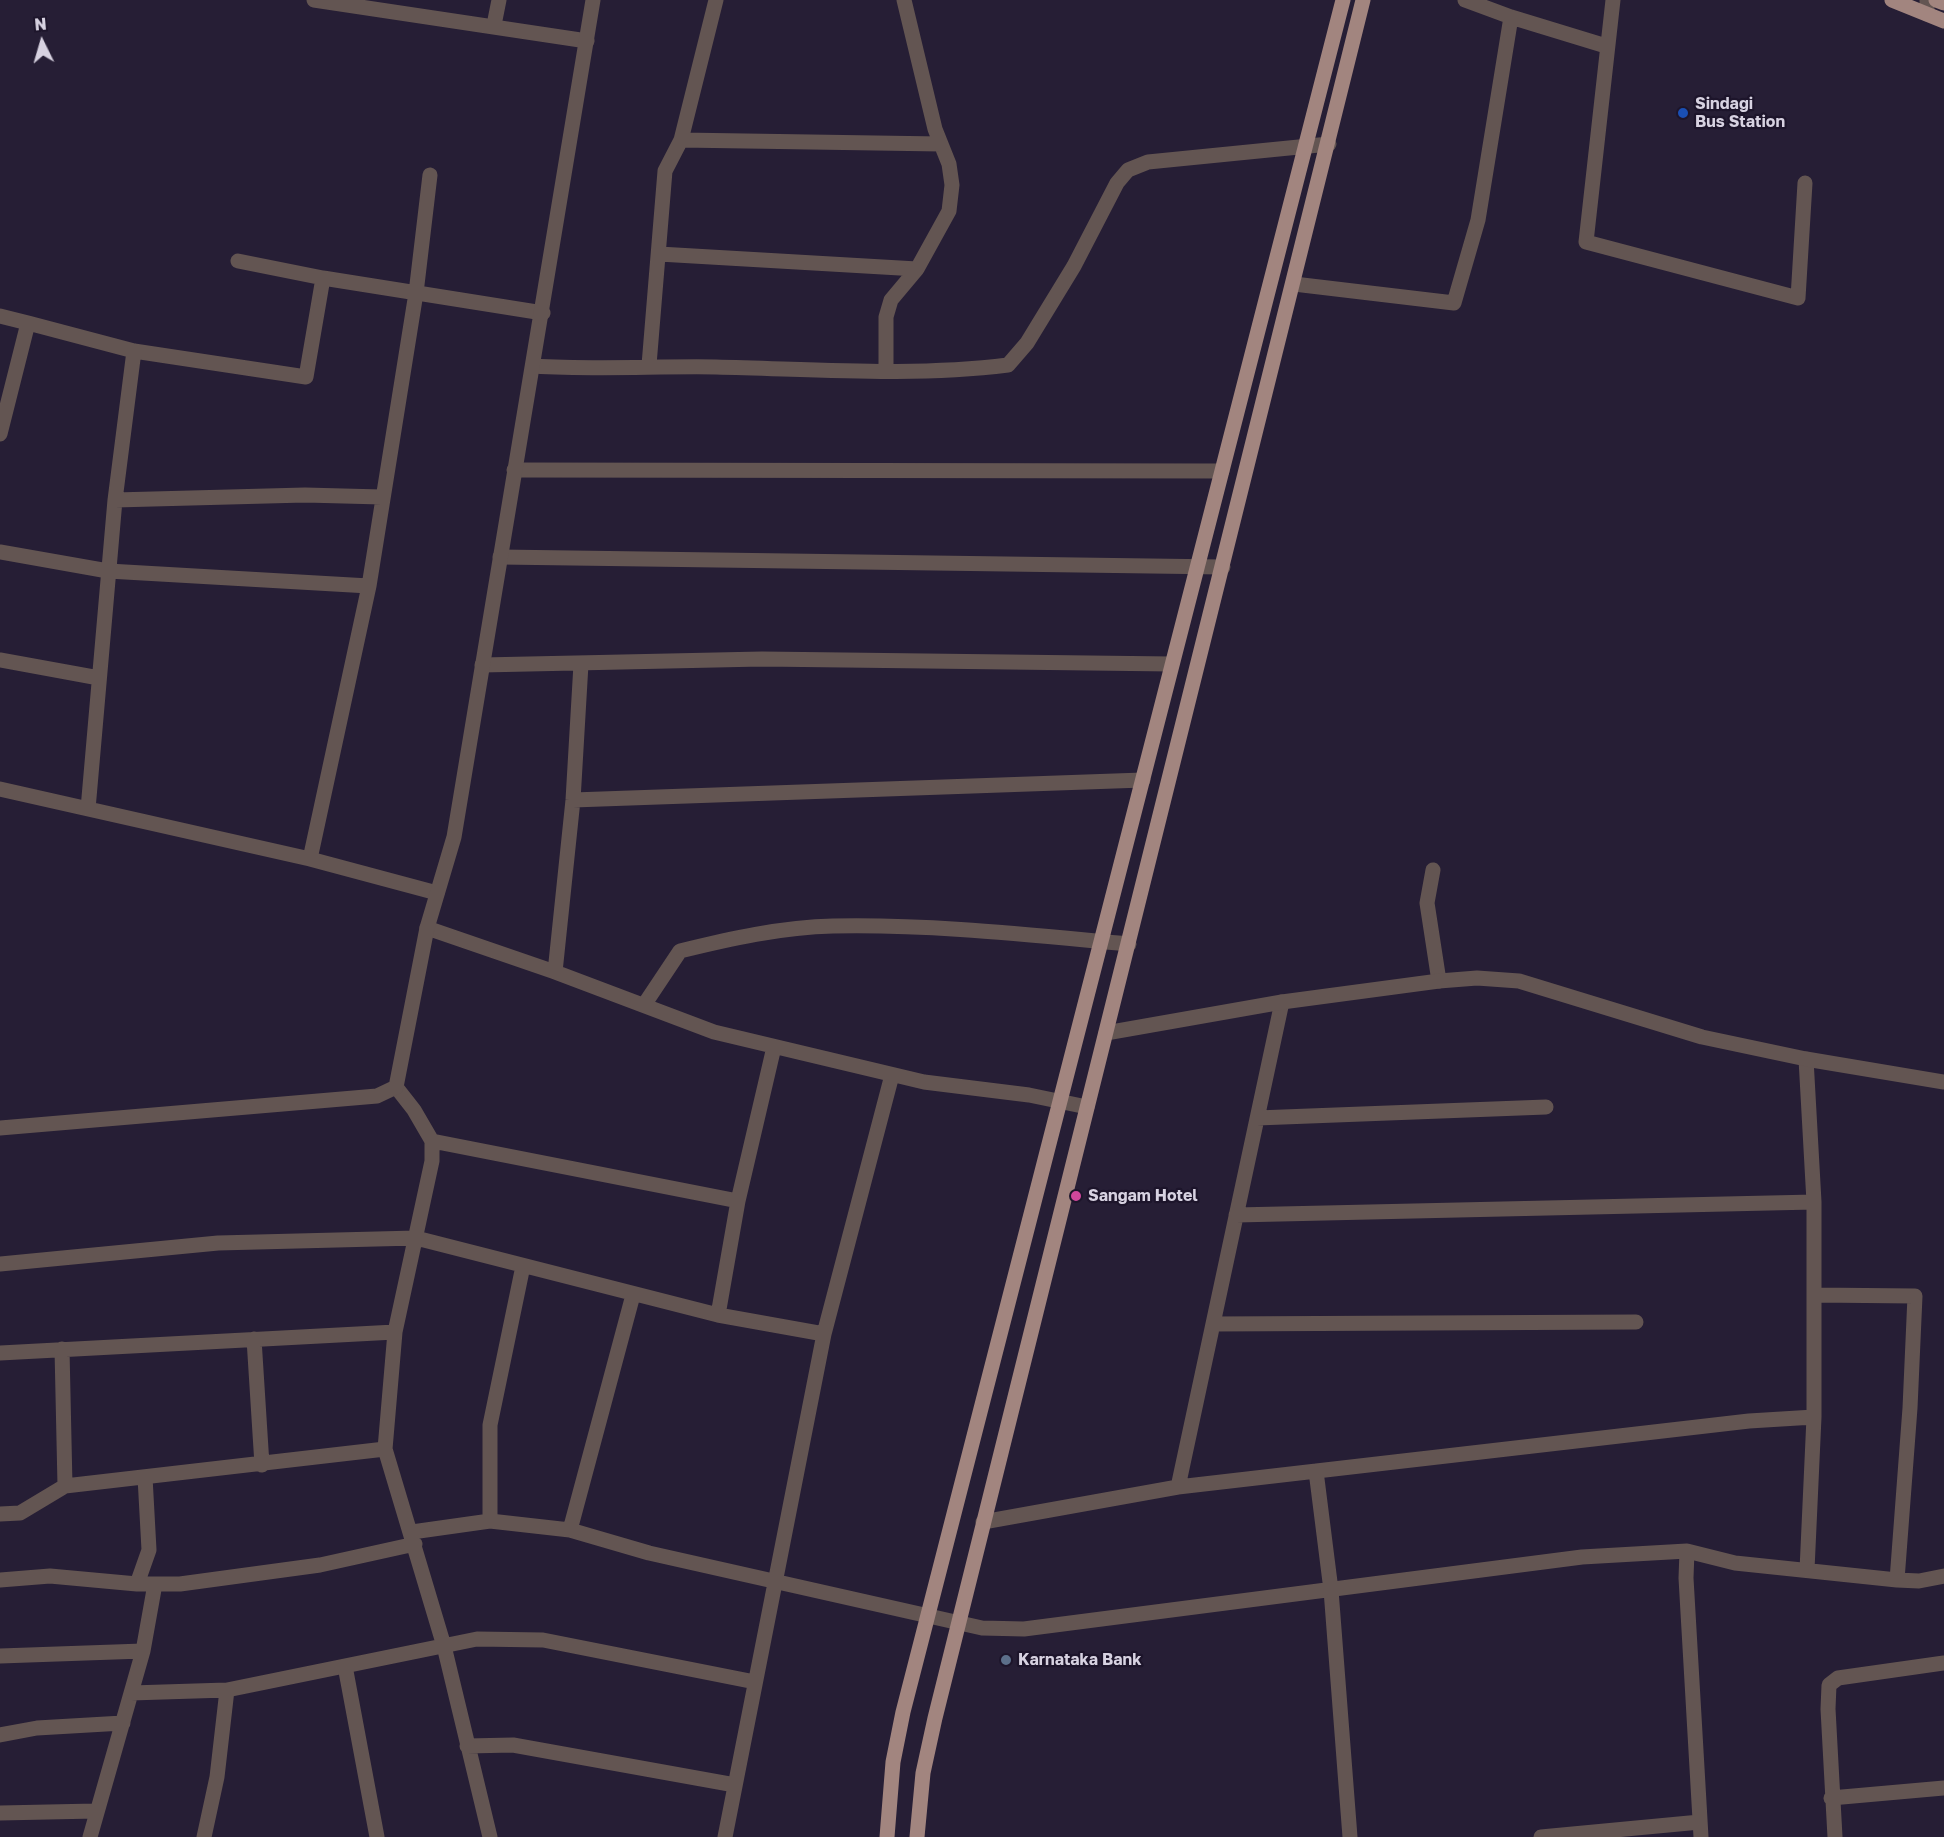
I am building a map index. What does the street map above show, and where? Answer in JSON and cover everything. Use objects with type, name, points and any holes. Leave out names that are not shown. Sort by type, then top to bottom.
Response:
[{"type":"main road","points":[[887,1837],[893,1762],[928,1615],[1343,0]]},
{"type":"main road","points":[[917,1837],[923,1773],[983,1522],[1303,249],[1363,0]]},
{"type":"main road","points":[[1892,0],[1927,7],[1944,21]]},
{"type":"main road","points":[[1936,0],[1944,3]]},
{"type":"main road","points":[[1281,243],[1303,249]]},
{"type":"street","points":[[314,0],[494,25],[587,41]]},
{"type":"street","points":[[494,25],[500,0]]},
{"type":"street","points":[[490,1837],[444,1646],[414,1538],[385,1449],[395,1332],[432,1161],[432,1141],[414,1110],[396,1087],[427,928],[454,837],[514,470],[543,313],[593,0]]},
{"type":"street","points":[[649,365],[665,171],[681,140],[716,0]]},
{"type":"street","points":[[886,370],[886,317],[891,300],[917,269],[949,210],[952,185],[949,164],[935,129],[904,0]]},
{"type":"street","points":[[1465,0],[1511,17],[1606,46]]},
{"type":"street","points":[[1612,0],[1586,242],[1798,298],[1805,183]]},
{"type":"street","points":[[1294,284],[1454,303],[1478,220],[1511,17]]},
{"type":"street","points":[[681,140],[941,144]]},
{"type":"street","points":[[534,366],[573,369],[649,365],[958,370],[1008,365],[1027,343],[1074,266],[1117,183],[1128,170],[1148,162],[1329,144]]},
{"type":"street","points":[[310,859],[369,586],[416,293],[430,175]]},
{"type":"street","points":[[658,254],[917,269]]},
{"type":"street","points":[[238,261],[323,278],[543,313]]},
{"type":"street","points":[[0,316],[134,351],[306,377],[323,278]]},
{"type":"street","points":[[0,434],[28,323]]},
{"type":"street","points":[[88,809],[115,500],[134,351]]},
{"type":"street","points":[[514,470],[1222,471]]},
{"type":"street","points":[[115,500],[305,495],[382,497]]},
{"type":"street","points":[[0,552],[108,570],[369,586]]},
{"type":"street","points":[[500,558],[1223,567]]},
{"type":"street","points":[[482,665],[762,659],[1172,664]]},
{"type":"street","points":[[0,660],[99,678]]},
{"type":"street","points":[[555,972],[573,800],[581,664]]},
{"type":"street","points":[[573,800],[1143,780]]},
{"type":"street","points":[[0,789],[310,859],[437,894]]},
{"type":"street","points":[[1433,870],[1427,903],[1439,981]]},
{"type":"street","points":[[644,1005],[680,951],[729,939],[831,926],[980,930],[1129,944]]},
{"type":"street","points":[[427,928],[555,972],[714,1032],[924,1082],[1029,1095],[1087,1107]]},
{"type":"street","points":[[1106,1033],[1282,1002],[1477,978],[1519,981],[1670,1028],[1806,1059],[1944,1082]]},
{"type":"street","points":[[1178,1487],[1282,1002]]},
{"type":"street","points":[[718,1315],[738,1201],[774,1047]]},
{"type":"street","points":[[1806,1059],[1814,1202],[1815,1295],[1814,1417],[1807,1570]]},
{"type":"street","points":[[725,1837],[824,1334],[892,1075]]},
{"type":"street","points":[[0,1128],[378,1096],[396,1087]]},
{"type":"street","points":[[1257,1118],[1546,1107]]},
{"type":"street","points":[[432,1141],[738,1201]]},
{"type":"street","points":[[1236,1215],[1814,1202]]},
{"type":"street","points":[[0,1264],[218,1243],[416,1238],[718,1315],[824,1334]]},
{"type":"street","points":[[490,1521],[490,1425],[523,1266]]},
{"type":"street","points":[[570,1530],[633,1295]]},
{"type":"street","points":[[1815,1295],[1915,1296],[1910,1408],[1897,1580]]},
{"type":"street","points":[[1213,1324],[1636,1322]]},
{"type":"street","points":[[0,1353],[395,1332]]},
{"type":"street","points":[[254,1339],[262,1465]]},
{"type":"street","points":[[62,1349],[65,1486]]},
{"type":"street","points":[[983,1522],[1178,1487],[1749,1421],[1814,1417]]},
{"type":"street","points":[[0,1515],[20,1513],[65,1486],[385,1449]]},
{"type":"street","points":[[1316,1471],[1331,1590],[1350,1837]]},
{"type":"street","points":[[137,1584],[149,1550],[145,1478]]},
{"type":"street","points":[[0,1580],[50,1576],[137,1584],[180,1584],[320,1565],[414,1538],[490,1521],[570,1530],[649,1553],[982,1628],[1024,1629],[1582,1557],[1687,1551],[1735,1563],[1897,1580],[1918,1581],[1944,1576]]},
{"type":"street","points":[[1541,1837],[1701,1830],[1686,1578],[1687,1551]]},
{"type":"street","points":[[90,1837],[143,1651],[155,1584]]},
{"type":"street","points":[[131,1692],[226,1690],[477,1639],[543,1640],[754,1682]]},
{"type":"street","points":[[0,1656],[143,1651]]},
{"type":"street","points":[[1835,1837],[1831,1798],[1829,1685],[1838,1678],[1944,1663]]},
{"type":"street","points":[[345,1666],[377,1837]]},
{"type":"street","points":[[204,1837],[217,1777],[226,1690]]},
{"type":"street","points":[[0,1735],[37,1728],[123,1723]]},
{"type":"street","points":[[467,1746],[513,1745],[735,1785]]},
{"type":"street","points":[[1831,1798],[1944,1788]]},
{"type":"street","points":[[0,1813],[96,1811]]},
{"type":"place","name":"Sindagi Bus Station","points":[[1683,113]]},
{"type":"place","name":"Sangam Hotel","points":[[1076,1196]]},
{"type":"place","name":"Karnataka Bank","points":[[1006,1660]]}]
